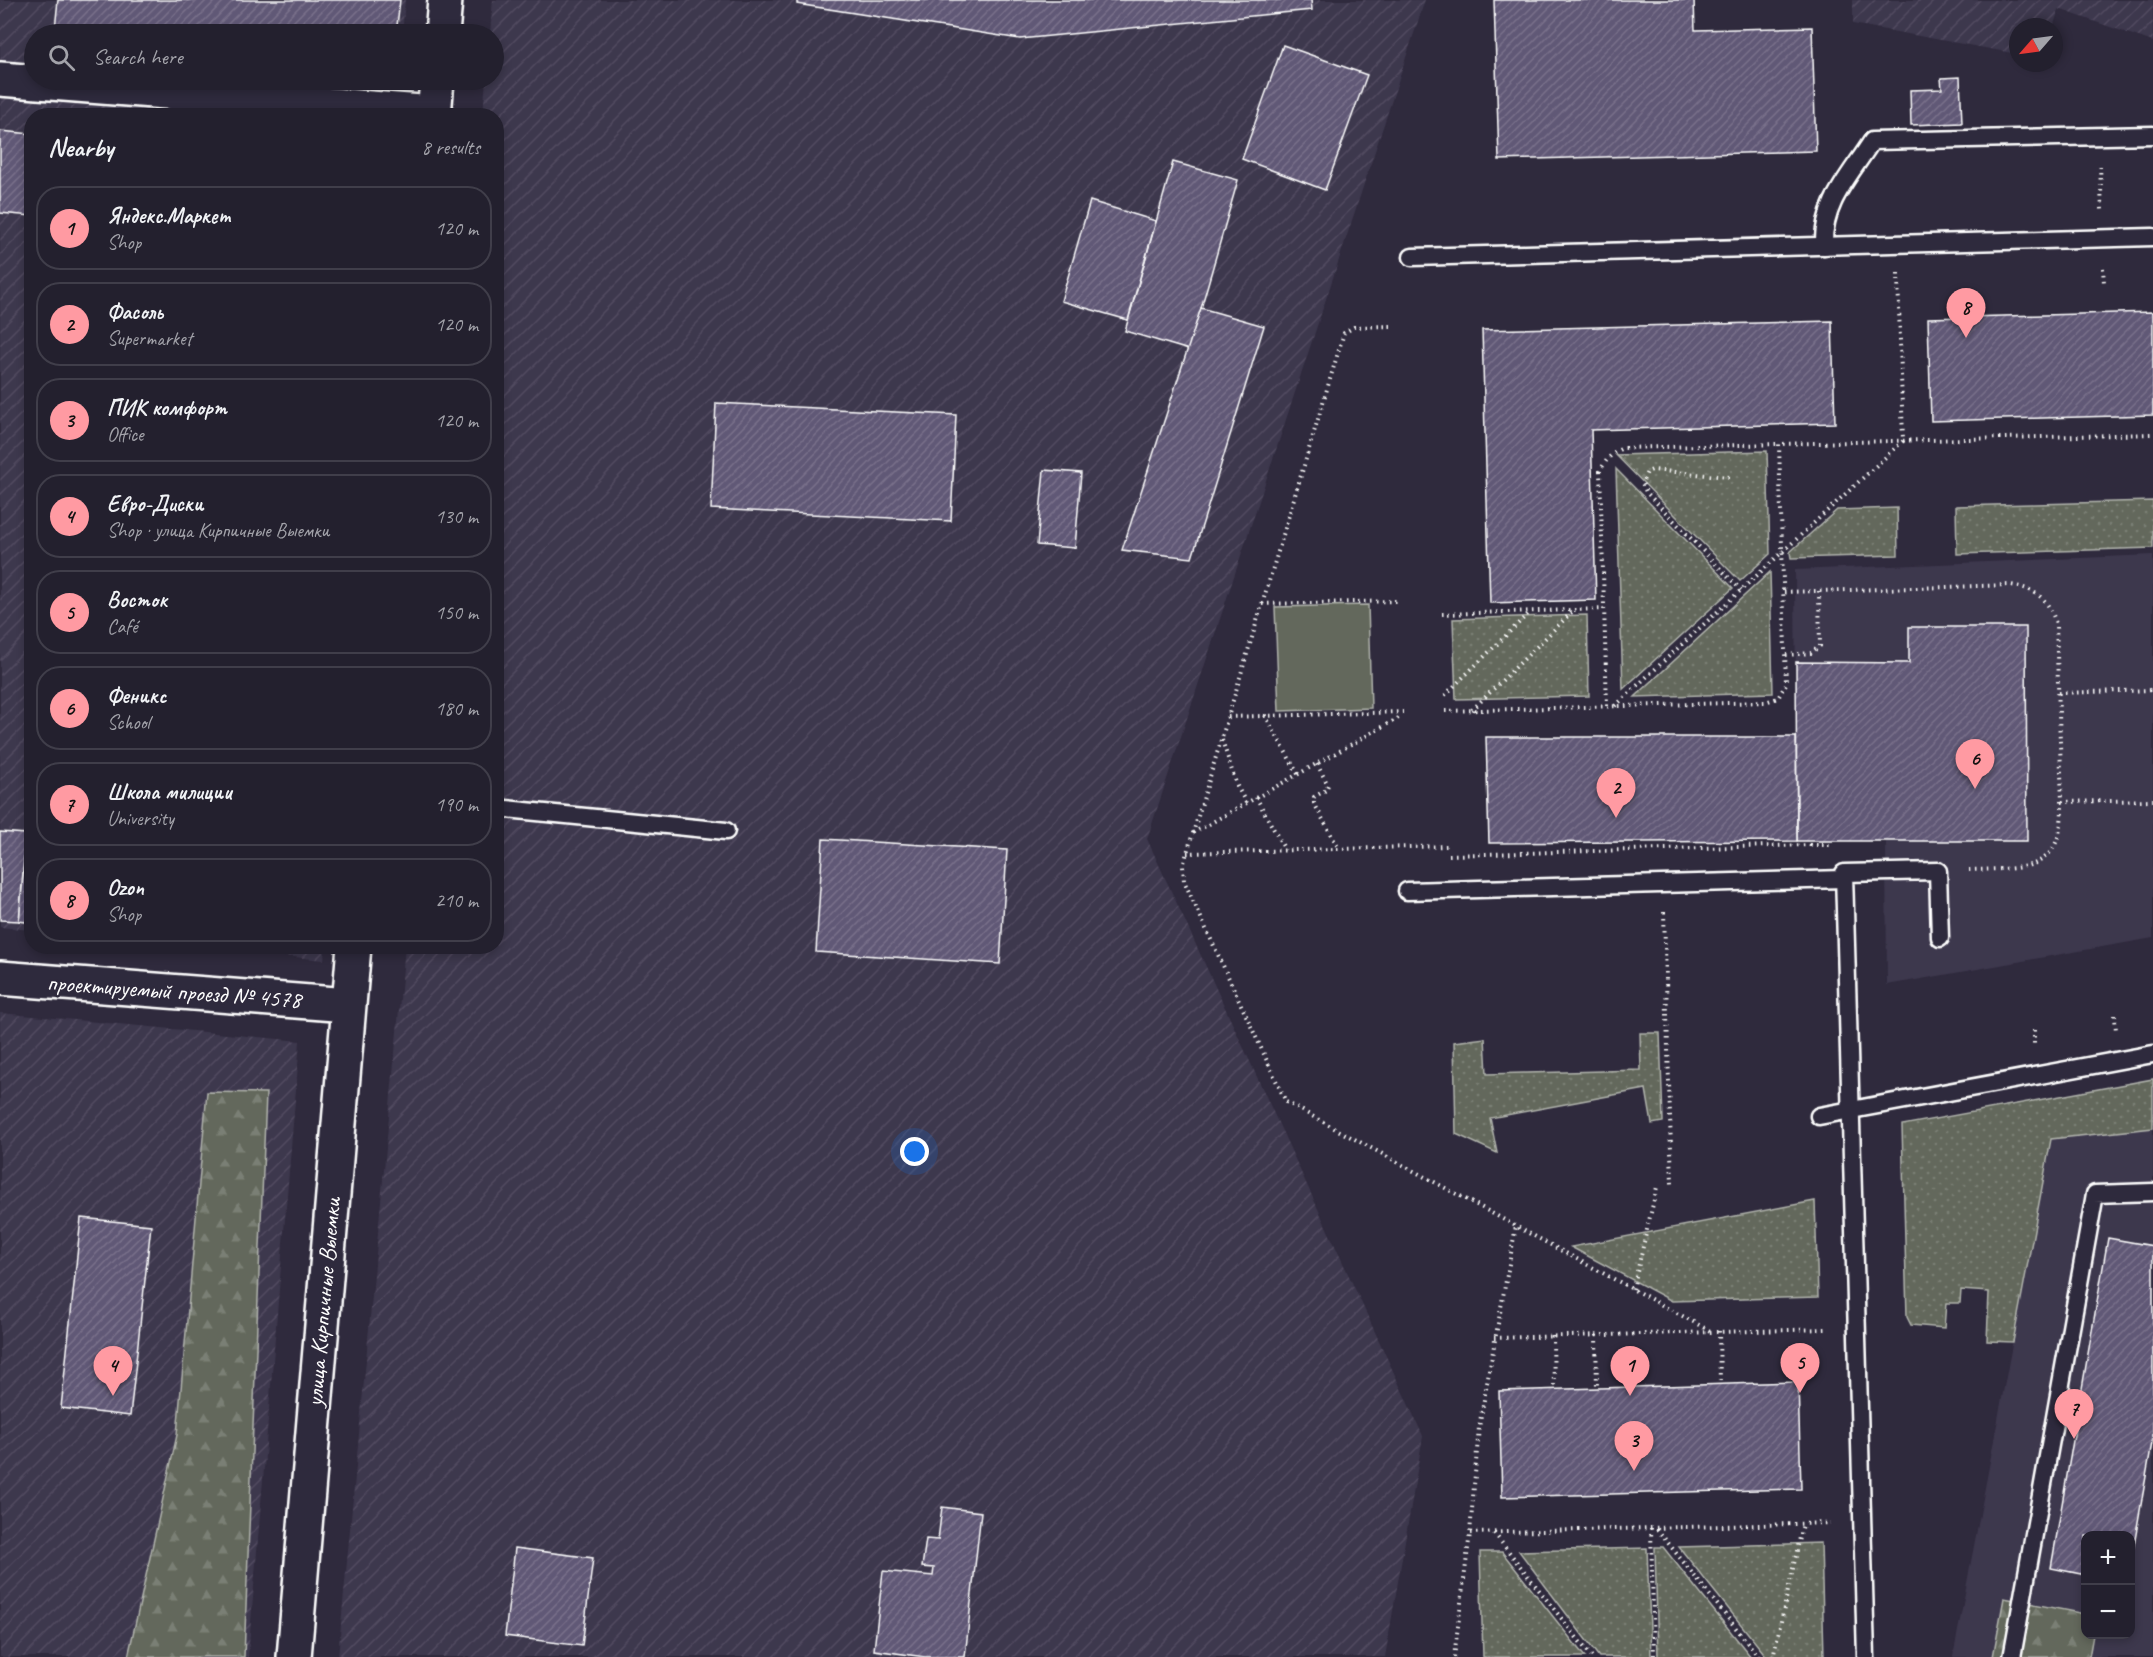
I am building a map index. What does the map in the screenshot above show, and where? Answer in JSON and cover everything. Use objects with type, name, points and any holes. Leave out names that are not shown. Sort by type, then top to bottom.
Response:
[{"type":"street","points":[[443,24],[445,0]]},
{"type":"street","points":[[0,80],[24,82]]},
{"type":"street","points":[[128,90],[357,108]]},
{"type":"street","points":[[435,108],[436,90]]},
{"type":"street","name":"улица Кирпичные Выемки","points":[[294,1657],[353,954]]},
{"type":"street","name":"проектируемый проезд № 4578","points":[[0,978],[348,1005]]},
{"type":"lane","points":[[1824,246],[1826,214],[1872,141],[2153,135]]},
{"type":"lane","points":[[1412,257],[2153,237]]},
{"type":"lane","points":[[504,809],[726,831]]},
{"type":"lane","points":[[1866,1657],[1844,873],[1938,871],[1941,938]]},
{"type":"lane","points":[[1407,891],[1844,879]]},
{"type":"lane","points":[[1819,1116],[2153,1054]]},
{"type":"lane","points":[[2012,1657],[2095,1194],[2153,1192]]},
{"type":"path","points":[[1614,706],[1903,441],[1898,244]]},
{"type":"path","points":[[1390,326],[1354,327],[1344,333],[1183,866],[1184,881],[1282,1099],[1290,1106],[1712,1332]]},
{"type":"path","points":[[1606,706],[1600,471],[1609,456],[1623,448],[2153,434]]},
{"type":"path","points":[[1445,711],[1772,701],[1783,693],[1786,684],[1786,655],[1779,444]]},
{"type":"path","points":[[1729,477],[1652,470],[1647,472],[1642,483],[1646,492],[1742,590]]},
{"type":"path","points":[[1784,591],[2011,585],[2034,591],[2047,602],[2056,624],[2062,802],[2062,827],[2059,838],[2049,854],[2040,861],[2019,868],[1938,871]]},
{"type":"path","points":[[1786,655],[1811,654],[1820,646],[1819,591]]},
{"type":"path","points":[[1262,604],[1399,601]]},
{"type":"path","points":[[1442,614],[1604,609]]},
{"type":"path","points":[[1472,710],[1574,610]]},
{"type":"path","points":[[1445,695],[1531,611]]},
{"type":"path","points":[[2059,693],[2153,690]]},
{"type":"path","points":[[1193,833],[1403,714],[1228,717]]},
{"type":"path","points":[[1265,716],[1298,774]]},
{"type":"path","points":[[1221,738],[1237,786],[1246,803]]},
{"type":"path","points":[[1317,764],[1328,785],[1326,790],[1314,797],[1314,803],[1340,849]]},
{"type":"path","points":[[1256,797],[1286,850]]},
{"type":"path","points":[[2062,802],[2153,800]]},
{"type":"path","points":[[1449,855],[1810,844],[1811,880]]},
{"type":"path","points":[[1187,853],[1449,846]]},
{"type":"path","points":[[1662,849],[1672,1185]]},
{"type":"path","points":[[1634,1289],[1657,1187]]},
{"type":"path","points":[[1454,1657],[1470,1533],[1479,1427],[1516,1226]]},
{"type":"path","points":[[1494,1338],[1857,1328]]},
{"type":"path","points":[[1719,1331],[1720,1384]]},
{"type":"path","points":[[1596,1335],[1598,1388]]},
{"type":"path","points":[[1553,1336],[1554,1389]]},
{"type":"path","points":[[1470,1533],[1830,1523]]},
{"type":"path","points":[[1773,1657],[1803,1524]]},
{"type":"path","points":[[1653,1528],[1654,1657]]},
{"type":"path","points":[[1653,1528],[1760,1657]]},
{"type":"path","points":[[1494,1533],[1592,1657]]},
{"type":"shaded area","points":[[0,0],[405,0],[403,24],[24,24],[24,90],[397,90],[396,108],[24,108],[24,929],[0,927]]},
{"type":"shaded area","points":[[493,0],[1425,0],[1147,839],[1423,1436],[1385,1657],[338,1657],[404,954],[504,954],[504,108],[484,108],[485,90],[504,90],[504,24],[491,24]]},
{"type":"shaded area","points":[[1853,0],[2153,0],[2153,42],[2059,9],[2056,18],[2009,18],[2009,52],[1853,24]]},
{"type":"shaded area","points":[[2153,555],[2153,938],[1887,985],[1886,841],[1797,841],[1795,570]]},
{"type":"shaded area","points":[[264,954],[324,954],[324,960]]},
{"type":"shaded area","points":[[0,1013],[300,1041],[248,1657],[0,1657]]},
{"type":"shaded area","points":[[2153,1128],[2153,1657],[1953,1657],[2051,1139]]},
{"type":"green space","points":[[1767,451],[1770,554],[1740,581],[1616,455]]},
{"type":"green space","points":[[1616,469],[1733,588],[1623,689]]},
{"type":"green space","points":[[2153,501],[2153,548],[1957,554],[1956,506]]},
{"type":"green space","points":[[1897,508],[1898,555],[1791,558],[1790,552],[1837,510]]},
{"type":"green space","points":[[1770,572],[1773,693],[1635,697]]},
{"type":"green space","points":[[1368,605],[1371,708],[1279,711],[1275,607]]},
{"type":"green space","points":[[1587,615],[1589,696],[1456,699],[1453,619]]},
{"type":"green space","points":[[1640,1033],[1660,1033],[1663,1122],[1652,1124],[1646,1089],[1490,1118],[1497,1153],[1456,1134],[1454,1042],[1485,1038],[1487,1074],[1641,1070]]},
{"type":"green space","points":[[2153,1079],[2153,1128],[2051,1139],[2013,1342],[1987,1341],[1989,1292],[1961,1290],[1960,1303],[1946,1303],[1944,1328],[1911,1325],[1907,1317],[1902,1125]]},
{"type":"green space","points":[[207,1092],[266,1093],[244,1657],[128,1657],[177,1435]]},
{"type":"green space","points":[[1815,1201],[1818,1297],[1672,1301],[1571,1247]]},
{"type":"green space","points":[[1821,1543],[1824,1657],[1767,1657],[1679,1547]]},
{"type":"green space","points":[[1655,1547],[1663,1547],[1751,1657],[1658,1657]]},
{"type":"green space","points":[[1647,1548],[1651,1657],[1599,1657],[1519,1551]]},
{"type":"green space","points":[[1480,1552],[1502,1552],[1585,1657],[1483,1657]]},
{"type":"green space","points":[[2004,1598],[2081,1613],[2081,1639],[2092,1639],[2089,1657],[1993,1657]]},
{"type":"building","points":[[58,0],[400,0],[397,24],[56,24]]},
{"type":"building","points":[[797,0],[1311,0],[1312,10],[1020,39],[797,4]]},
{"type":"building","points":[[1494,0],[1694,0],[1695,30],[1812,27],[1816,151],[1499,160]]},
{"type":"building","points":[[1283,45],[1367,75],[1325,190],[1242,159]]},
{"type":"building","points":[[1960,77],[1962,123],[1911,125],[1910,90],[1942,89],[1941,78]]},
{"type":"building","points":[[0,131],[24,133],[24,215],[0,213]]},
{"type":"building","points":[[1173,162],[1238,180],[1189,350],[1125,331]]},
{"type":"building","points":[[1090,201],[1156,221],[1128,320],[1061,301]]},
{"type":"building","points":[[1201,308],[1264,326],[1192,558],[1122,550]]},
{"type":"building","points":[[2153,312],[2153,415],[1931,421],[1928,318]]},
{"type":"building","points":[[1832,321],[1835,423],[1591,430],[1596,600],[1490,603],[1482,330]]},
{"type":"building","points":[[716,403],[956,415],[951,521],[711,509]]},
{"type":"building","points":[[1044,470],[1081,473],[1075,548],[1037,545]]},
{"type":"building","points":[[1909,627],[2026,627],[2027,841],[1797,841],[1796,662],[1909,663]]},
{"type":"building","points":[[1486,737],[1796,737],[1797,841],[1489,843]]},
{"type":"building","points":[[0,832],[24,834],[19,921],[0,920]]},
{"type":"building","points":[[823,839],[1007,850],[1000,964],[816,952]]},
{"type":"building","points":[[24,865],[24,922],[19,921]]},
{"type":"building","points":[[81,1218],[151,1225],[130,1416],[61,1408]]},
{"type":"building","points":[[2108,1238],[2153,1246],[2153,1437],[2135,1539],[2135,1531],[2081,1531],[2081,1574],[2051,1568]]},
{"type":"building","points":[[1798,1382],[1801,1489],[1502,1497],[1499,1391]]},
{"type":"building","points":[[942,1507],[981,1512],[965,1657],[925,1657],[874,1650],[883,1571],[933,1576],[934,1568],[922,1567],[926,1539],[938,1540]]},
{"type":"building","points":[[515,1548],[593,1558],[582,1646],[505,1636]]},
{"type":"place","name":"Ozon","points":[[1966,338]]},
{"type":"place","name":"Феникс","points":[[1975,789]]},
{"type":"place","name":"Фасоль","points":[[1616,818]]},
{"type":"place","name":"Восток","points":[[1800,1393]]},
{"type":"place","name":"Евро-Диски","points":[[113,1396]]},
{"type":"place","name":"Яндекс.Маркет","points":[[1630,1396]]},
{"type":"place","name":"Школа милиции","points":[[2074,1439]]},
{"type":"place","name":"ПИК комфорт","points":[[1634,1471]]}]
